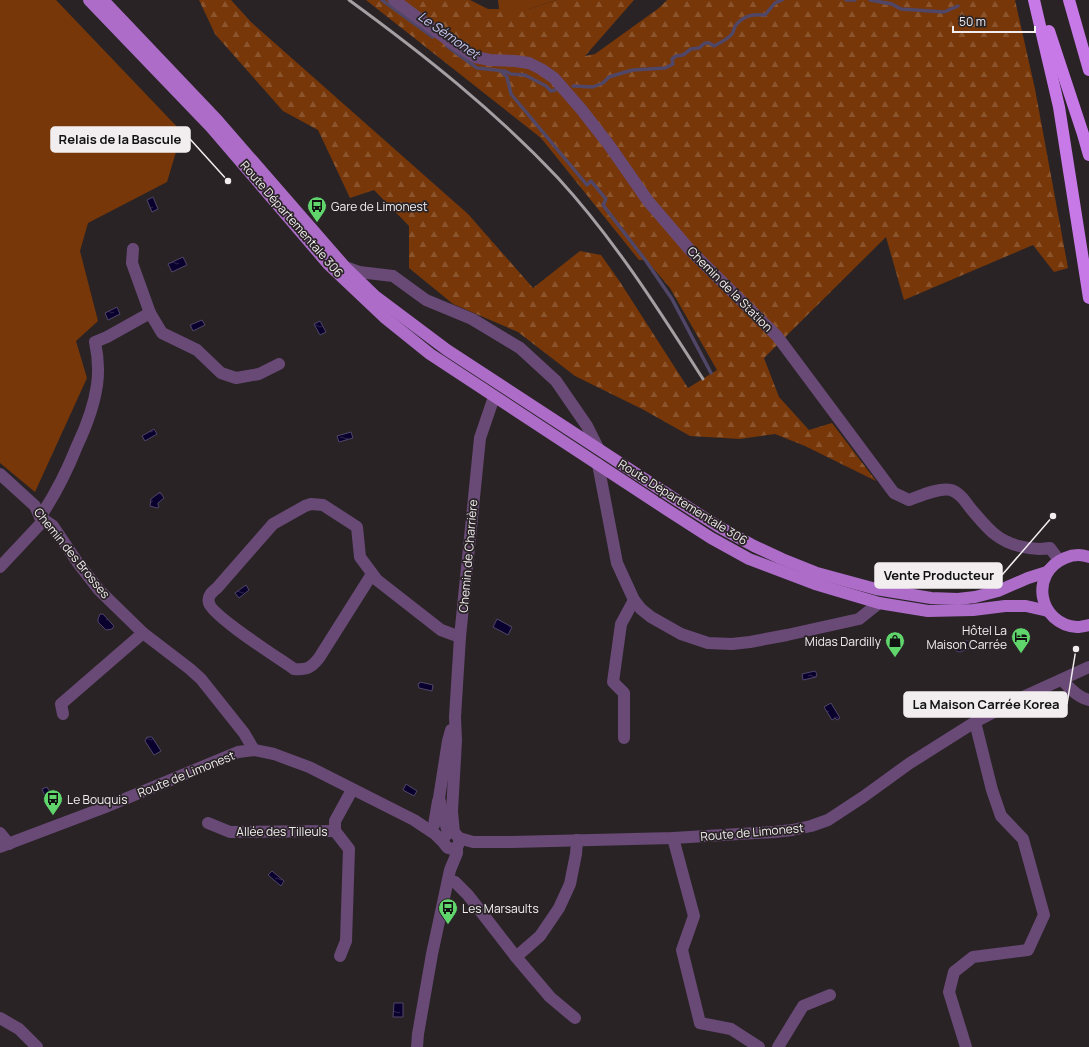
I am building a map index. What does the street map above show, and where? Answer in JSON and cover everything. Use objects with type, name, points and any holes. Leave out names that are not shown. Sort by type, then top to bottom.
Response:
[{"type":"highway","points":[[1034,0],[1058,107],[1089,298]]},
{"type":"highway","points":[[1038,0],[1089,155]]},
{"type":"highway","points":[[1069,0],[1089,70]]},
{"type":"main road","name":"Route Départementale 306","points":[[89,0],[211,127],[329,265],[384,317],[430,354],[711,538],[750,559],[815,584],[879,603],[928,611],[973,610],[1005,606],[1026,606],[1048,611]]},
{"type":"main road","name":"Route Départementale 306","points":[[102,0],[217,120],[345,268],[375,296],[447,350],[720,527],[754,546],[817,573],[876,589],[931,598],[958,599],[975,597],[998,591],[1028,578],[1047,572]]},
{"type":"main road","points":[[1089,557],[1077,555],[1059,560],[1047,572],[1043,582],[1042,592],[1048,611],[1056,619],[1066,625],[1077,627],[1089,625]]},
{"type":"street","name":"Chemin de la Station","points":[[394,0],[448,40],[476,57],[490,60],[529,63],[554,78],[609,145],[648,201],[690,250],[777,336],[894,493],[909,500],[941,490],[950,490],[959,494],[986,526],[999,538],[1008,543],[1032,550],[1050,548],[1059,560]]},
{"type":"street","points":[[133,249],[132,263],[150,313],[162,333],[197,350],[221,374],[236,378],[259,374],[279,364]]},
{"type":"street","name":"Route Départementale 306","points":[[345,268],[359,272],[393,276],[426,300],[472,319],[520,348],[556,381],[588,426],[598,448]]},
{"type":"street","points":[[0,567],[42,519],[67,472],[91,413],[98,383],[98,358],[95,342],[150,313]]},
{"type":"street","name":"Chemin de Charrière","points":[[417,1047],[432,958],[449,875],[452,840],[456,741],[455,717],[460,638],[480,438],[494,397]]},
{"type":"street","name":"Route Départementale 306","points":[[598,464],[617,563],[634,600],[641,609],[651,617],[681,634],[708,643],[732,644],[787,635],[859,619],[879,603]]},
{"type":"street","name":"Chemin des Brosses","points":[[0,474],[35,506],[42,519],[53,526],[74,558],[99,590],[143,633],[201,679],[244,732],[254,750]]},
{"type":"street","points":[[372,574],[319,658],[309,668],[302,670],[294,669],[239,631],[212,609],[209,602],[210,594],[273,524],[296,510],[312,504],[317,504],[329,508],[357,527],[360,557],[377,580],[441,630],[460,638]]},
{"type":"street","points":[[624,738],[624,693],[613,682],[621,624],[634,600]]},
{"type":"street","points":[[63,714],[61,704],[143,633]]},
{"type":"street","name":"Route de Limonest","points":[[5,845],[102,808],[238,752],[254,750],[274,754],[309,767],[414,820],[435,834],[452,840],[474,842],[512,842],[674,838],[792,830],[811,826],[828,820],[910,763],[976,722],[1020,698],[1089,667]]},
{"type":"street","points":[[1062,680],[1075,693],[1082,698],[1089,700]]},
{"type":"street","name":"Chemin de Charrière","points":[[434,825],[448,741],[455,717]]},
{"type":"street","points":[[966,1047],[949,992],[954,972],[973,958],[1028,950],[1044,915],[1024,839],[1001,816],[992,790],[976,722]]},
{"type":"street","name":"Allée des Tilleuls","points":[[340,956],[346,941],[349,849],[334,831],[335,821],[352,790]]},
{"type":"street","name":"Chemin de Charrière","points":[[439,798],[452,840]]},
{"type":"street","name":"Route de Limonest","points":[[414,820],[434,825],[452,840]]},
{"type":"street","name":"Allée des Tilleuls","points":[[208,823],[230,832],[334,831]]},
{"type":"street","points":[[0,833],[5,845]]},
{"type":"street","points":[[674,838],[694,916],[682,950],[700,1023],[731,1029],[759,1047]]},
{"type":"street","points":[[516,958],[540,936],[559,908],[570,884],[576,854],[577,840]]},
{"type":"street","points":[[449,875],[468,894],[516,958],[550,997],[575,1018]]},
{"type":"street","points":[[778,1047],[803,1006],[830,995]]},
{"type":"street","points":[[0,1018],[19,1029],[37,1047]]},
{"type":"green space","points":[[0,0],[56,0],[182,132],[167,182],[88,223],[80,251],[98,321],[76,341],[87,378],[35,492],[0,463]]},
{"type":"green space","points":[[199,0],[231,0],[251,22],[468,214],[533,288],[580,251],[601,255],[688,388],[717,370],[670,288],[646,260],[639,260],[541,138],[366,0],[470,0],[488,9],[529,9],[556,0],[634,0],[585,56],[595,54],[659,8],[667,0],[1015,0],[1035,89],[1068,268],[1054,272],[1033,245],[904,300],[886,237],[764,358],[779,397],[809,430],[832,423],[876,481],[805,446],[775,434],[740,439],[690,436],[644,410],[575,376],[518,332],[453,304],[409,268],[409,226],[374,190],[350,198],[318,130],[283,111],[215,34]]},
{"type":"green space","points":[[498,0],[556,0],[529,9],[499,9]]},
{"type":"water","points":[[153,197],[158,209],[152,212],[147,200]]},
{"type":"water","points":[[183,257],[187,265],[172,272],[168,264]]},
{"type":"water","points":[[117,307],[120,314],[108,320],[105,313]]},
{"type":"water","points":[[202,320],[205,325],[193,331],[190,325]]},
{"type":"water","points":[[320,321],[326,332],[320,335],[314,324]]},
{"type":"water","points":[[154,429],[157,434],[145,441],[142,436]]},
{"type":"water","points":[[351,432],[353,438],[339,442],[337,436]]},
{"type":"water","points":[[160,492],[164,498],[158,503],[159,507],[157,508],[150,506],[151,499]]},
{"type":"water","points":[[246,585],[249,590],[239,598],[235,593]]},
{"type":"water","points":[[100,614],[103,614],[114,626],[112,629],[106,630],[98,622]]},
{"type":"water","points":[[497,619],[512,627],[508,635],[493,627]]},
{"type":"water","points":[[969,641],[970,648],[960,652],[956,651],[956,646]]},
{"type":"water","points":[[815,671],[817,674],[816,677],[803,680],[802,674]]},
{"type":"water","points":[[420,682],[433,685],[432,691],[419,688],[418,684]]},
{"type":"water","points":[[831,703],[840,718],[837,720],[835,718],[832,720],[824,707]]},
{"type":"water","points":[[147,737],[152,737],[161,751],[154,755],[145,741]]},
{"type":"water","points":[[406,784],[417,791],[414,796],[403,790]]},
{"type":"water","points":[[47,787],[53,798],[47,801],[42,789]]},
{"type":"water","points":[[272,871],[284,881],[281,886],[268,875]]},
{"type":"water","points":[[394,1003],[403,1003],[403,1017],[393,1017]]},
{"type":"waterway","name":"Le Sémonet","points":[[382,0],[433,37]]},
{"type":"waterway","name":"Le Sémonet","points":[[573,86],[593,87],[603,83],[609,77],[633,70],[665,68],[673,64],[672,59],[676,56],[683,55],[691,49],[699,48],[705,43],[709,43],[714,46],[728,38],[732,34],[735,26],[742,19],[753,15],[765,15],[775,3],[782,0]]},
{"type":"waterway","name":"Le Sémonet","points":[[846,0],[855,0]]},
{"type":"waterway","name":"Le Sémonet","points":[[870,0],[892,4],[901,9],[944,12],[958,6]]},
{"type":"waterway","name":"Le Sémonet","points":[[447,46],[477,68],[525,75],[546,86],[551,91],[555,90]]},
{"type":"waterway","points":[[501,71],[507,77],[511,94],[587,185],[591,181],[606,199],[603,205],[646,261],[672,299],[711,373]]},
{"type":"railway","points":[[349,0],[431,62],[484,106],[558,178],[579,201],[617,250],[653,301],[703,379]]},
{"type":"place","name":"Relais de la Bascule","points":[[228,181]]},
{"type":"place","name":"Gare de Limonest","points":[[317,223]]},
{"type":"place","name":"Vente Producteur","points":[[1053,516]]},
{"type":"place","name":"La Maison Carrée Korea","points":[[1076,649]]},
{"type":"place","name":"Hôtel La Maison Carrée","points":[[1021,654]]},
{"type":"place","name":"Midas Dardilly","points":[[895,658]]},
{"type":"place","name":"Le Bouquis","points":[[53,816]]},
{"type":"place","name":"Les Marsaults","points":[[448,925]]}]
